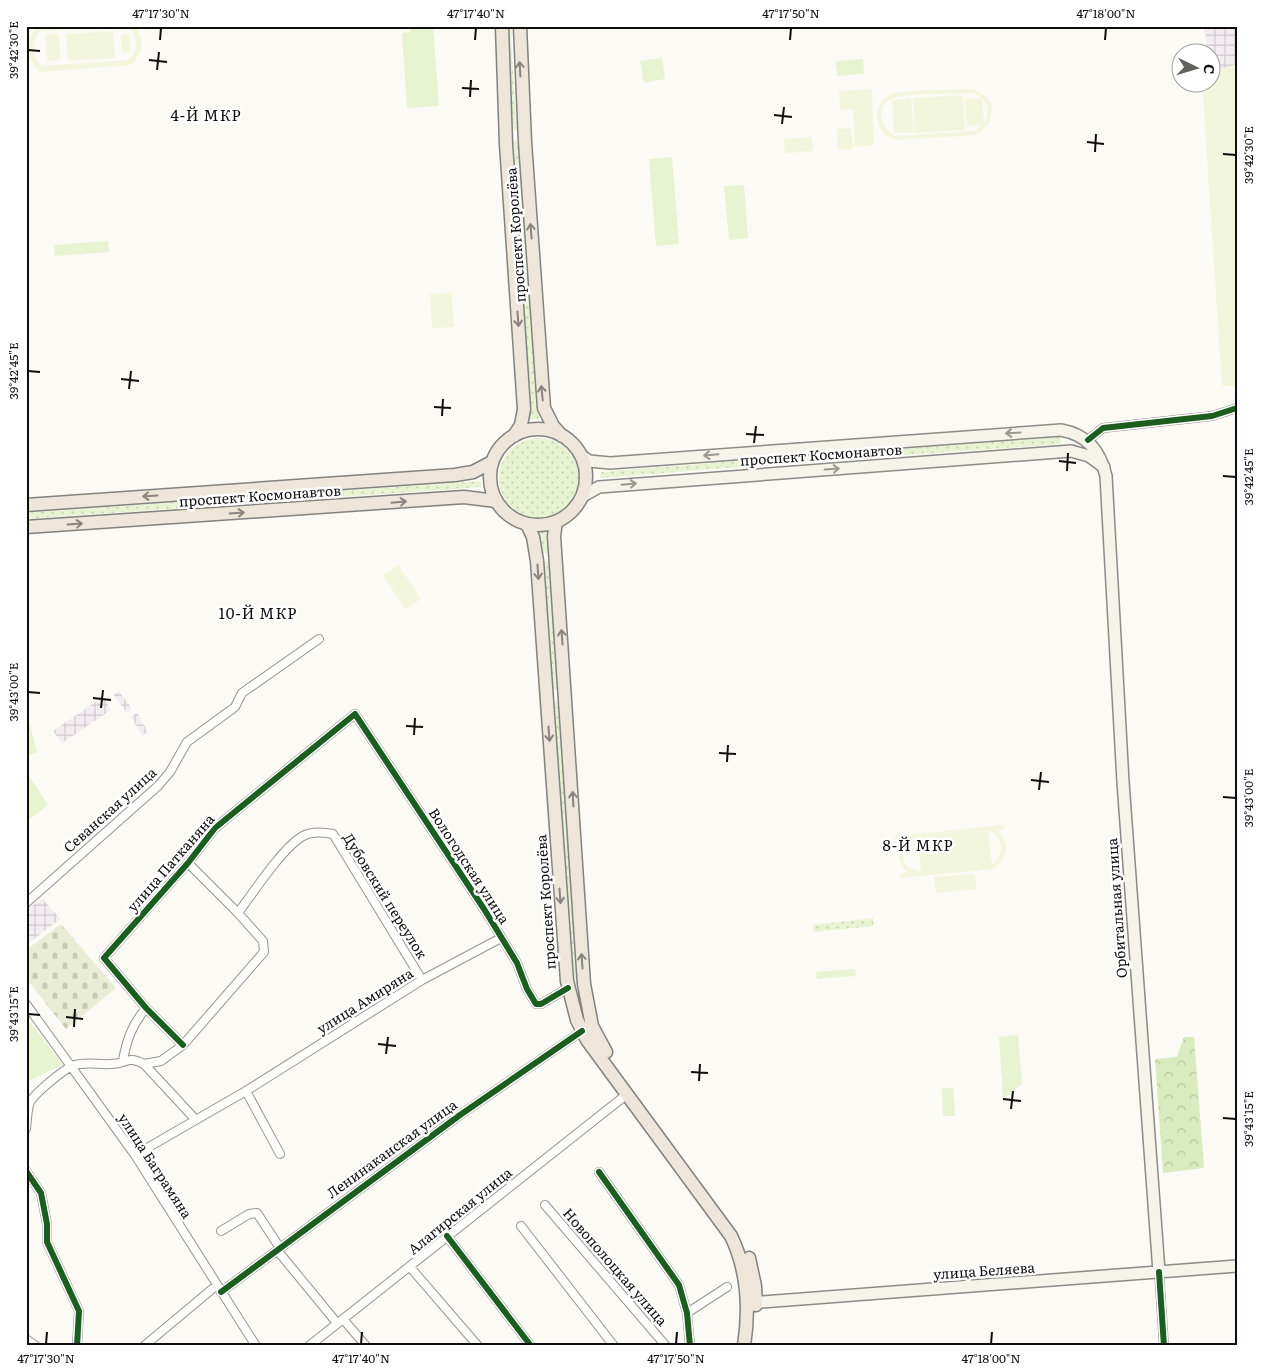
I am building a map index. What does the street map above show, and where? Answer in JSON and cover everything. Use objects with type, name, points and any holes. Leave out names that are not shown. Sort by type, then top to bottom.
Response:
[{"type":"main road","name":"проспект Королёва","points":[[502,26],[506,144],[524,409],[521,425],[514,436]]},
{"type":"main road","name":"проспект Королёва","points":[[520,26],[532,262],[544,408],[553,426],[562,436]]},
{"type":"main road","points":[[506,144],[507,139],[514,136],[520,137],[525,142]]},
{"type":"main road","points":[[514,263],[522,269],[528,268],[532,262]]},
{"type":"main road","points":[[534,429],[546,430],[562,436],[575,446],[582,456],[586,470],[583,496],[570,514],[556,522],[543,525],[528,524],[506,513],[496,501],[490,483],[492,462],[496,453],[514,436],[534,429]]},
{"type":"main road","points":[[1061,430],[1068,440],[1063,452]]},
{"type":"main road","name":"проспект Космонавтов","points":[[582,456],[589,461],[605,463],[1061,430],[1079,434],[1088,440]]},
{"type":"main road","points":[[1088,440],[1100,454],[1104,467]]},
{"type":"main road","points":[[782,450],[783,472]]},
{"type":"main road","name":"проспект Космонавтов","points":[[583,496],[599,486],[1076,451],[1089,456],[1104,467]]},
{"type":"main road","name":"проспект Космонавтов","points":[[26,505],[438,476],[473,472],[492,462]]},
{"type":"main road","name":"Орбитальная улица","points":[[1104,467],[1124,799],[1159,1272]]},
{"type":"main road","name":"проспект Космонавтов","points":[[26,528],[464,497],[496,501]]},
{"type":"main road","name":"проспект Королёва","points":[[556,522],[554,536],[567,700],[584,984],[592,1026],[600,1043],[738,1231],[752,1268],[752,1346]]},
{"type":"main road","name":"проспект Королёва","points":[[528,524],[533,537],[537,561],[568,988],[582,1031],[626,1095],[731,1236],[742,1263],[752,1303],[744,1346]]},
{"type":"main road","points":[[547,702],[557,696],[567,700]]},
{"type":"main road","points":[[568,988],[577,989],[584,984]]},
{"type":"main road","name":"улица Беляева","points":[[752,1303],[1237,1266]]},
{"type":"street","points":[[1088,440],[1103,428],[1212,416],[1237,408]]},
{"type":"street","name":"Севанская улица","points":[[26,903],[158,786],[170,772],[187,742],[235,707],[242,693],[319,639]]},
{"type":"street","name":"Вологодская улица","points":[[355,714],[484,909],[517,964],[527,989],[536,1004],[541,1004],[568,988]]},
{"type":"street","name":"улица Патканяна","points":[[146,1008],[104,958],[188,863],[215,828],[355,714]]},
{"type":"street","name":"Дубовский переулок","points":[[238,913],[288,848],[303,836],[322,832],[333,834],[422,980]]},
{"type":"street","points":[[144,1064],[161,1060],[183,1045],[264,952],[263,941],[188,863]]},
{"type":"street","name":"улица Амиряна","points":[[135,1155],[246,1091],[422,980],[501,938]]},
{"type":"street","name":"улица Баграмяна","points":[[26,1004],[135,1155],[219,1289],[240,1316],[256,1346]]},
{"type":"street","points":[[123,1060],[127,1040],[134,1022],[146,1008],[183,1045]]},
{"type":"street","name":"Ленинаканская улица","points":[[144,1346],[219,1289],[250,1273],[279,1249],[460,1115],[582,1031]]},
{"type":"street","points":[[26,1129],[31,1101],[41,1090],[72,1066],[94,1062],[112,1064],[134,1059],[144,1064],[195,1119]]},
{"type":"street","points":[[246,1091],[280,1154]]},
{"type":"street","name":"Алагирская улица","points":[[309,1346],[410,1268],[447,1236],[626,1095]]},
{"type":"street","points":[[26,1171],[40,1193],[47,1224],[47,1242],[79,1311],[76,1346]]},
{"type":"street","name":"Новополоцкая улица","points":[[599,1172],[679,1285],[686,1313],[690,1346]]},
{"type":"street","name":"Новополоцкая улица","points":[[545,1206],[666,1346]]},
{"type":"street","points":[[221,1231],[249,1214],[258,1213],[279,1249],[340,1321],[366,1346]]},
{"type":"street","points":[[521,1226],[614,1346]]},
{"type":"street","points":[[447,1236],[531,1346]]},
{"type":"street","points":[[410,1268],[478,1346]]},
{"type":"street","name":"Орбитальная улица","points":[[1159,1272],[1164,1346]]},
{"type":"street","points":[[686,1313],[727,1287]]},
{"type":"street","points":[[26,1339],[36,1346]]},
{"type":"shaded area","points":[[1205,26],[1237,26],[1237,64],[1220,70],[1220,42],[1206,42]]},
{"type":"shaded area","points":[[119,691],[132,709],[127,713],[114,695]]},
{"type":"shaded area","points":[[103,697],[111,710],[62,743],[53,731]]},
{"type":"shaded area","points":[[137,713],[148,732],[142,735],[131,717]]},
{"type":"shaded area","points":[[43,899],[60,919],[26,945],[26,909]]},
{"type":"green space","points":[[37,26],[114,26],[40,31],[35,40],[34,54],[42,66],[129,60],[136,47],[136,43],[131,30],[127,26],[136,28],[139,33],[141,38],[140,52],[131,65],[40,72],[29,56],[28,50],[30,38]]},
{"type":"green space","points":[[410,26],[433,26],[439,106],[407,108],[402,33],[410,32]]},
{"type":"green space","points":[[508,26],[512,26],[511,42],[517,130],[513,130]]},
{"type":"green space","points":[[113,31],[115,58],[68,61],[66,34]]},
{"type":"green space","points":[[59,34],[61,60],[47,61],[45,35]]},
{"type":"green space","points":[[121,35],[129,35],[131,52],[122,53]]},
{"type":"green space","points":[[662,58],[665,79],[644,83],[640,61]]},
{"type":"green space","points":[[863,59],[864,74],[837,76],[836,61]]},
{"type":"green space","points":[[1237,64],[1237,386],[1222,386],[1203,92],[1220,92],[1220,70]]},
{"type":"green space","points":[[872,89],[874,145],[855,147],[853,109],[840,110],[839,91]]},
{"type":"green space","points":[[973,89],[987,97],[992,106],[990,122],[980,133],[975,135],[896,140],[886,135],[879,126],[878,110],[883,100],[889,95],[910,91]],"holes":[[[973,93],[982,98],[965,99],[967,126],[983,125],[974,131],[896,136],[883,123],[882,111],[884,106],[894,98],[921,94]],[[982,98],[988,112],[984,125]]]},
{"type":"green space","points":[[963,95],[965,130],[915,133],[913,98]]},
{"type":"green space","points":[[911,99],[914,132],[894,133],[892,100]]},
{"type":"green space","points":[[851,128],[853,149],[838,150],[837,129]]},
{"type":"green space","points":[[812,137],[813,151],[785,153],[784,139]]},
{"type":"green space","points":[[518,141],[528,262],[522,262],[513,142]]},
{"type":"green space","points":[[672,157],[679,244],[656,246],[649,159]]},
{"type":"green space","points":[[744,185],[748,238],[729,240],[724,186]]},
{"type":"green space","points":[[108,241],[109,252],[55,256],[54,245]]},
{"type":"green space","points":[[522,272],[528,272],[540,419],[530,420]]},
{"type":"green space","points":[[452,293],[454,327],[432,328],[430,294]]},
{"type":"green space","points":[[1060,437],[1061,444],[791,463],[788,461],[790,457]]},
{"type":"green space","points":[[539,438],[554,441],[567,450],[576,463],[579,478],[576,493],[567,506],[554,515],[539,518],[524,515],[511,506],[502,493],[499,478],[502,463],[511,450],[524,441]]},
{"type":"green space","points":[[775,458],[778,461],[776,464],[601,478],[600,476],[601,472]]},
{"type":"green space","points":[[481,481],[481,487],[26,519],[26,513]]},
{"type":"green space","points":[[549,530],[548,553],[543,553],[536,532]]},
{"type":"green space","points":[[548,561],[550,563],[557,689],[553,689],[544,563]]},
{"type":"green space","points":[[398,565],[421,599],[406,609],[383,576]]},
{"type":"green space","points":[[554,702],[559,702],[577,984],[573,983]]},
{"type":"green space","points":[[26,725],[30,725],[37,752],[26,757]]},
{"type":"green space","points":[[28,774],[48,805],[26,822],[26,776]]},
{"type":"green space","points":[[1004,825],[1004,829],[997,830],[1004,840],[1005,850],[1002,860],[993,869],[900,878],[899,874],[908,872],[904,869],[899,857],[899,849],[903,840],[896,840],[895,836]],"holes":[[[989,830],[996,835],[1002,847],[998,859],[992,865],[988,831],[976,832]],[[918,837],[921,872],[909,868],[903,856],[906,844],[913,838]]]},
{"type":"green space","points":[[975,874],[976,889],[936,893],[934,877]]},
{"type":"green space","points":[[873,918],[874,926],[814,932],[813,925]]},
{"type":"green space","points":[[61,924],[116,988],[66,1029],[26,978],[26,950]]},
{"type":"green space","points":[[855,969],[856,976],[817,979],[816,972]]},
{"type":"green space","points":[[26,1017],[63,1065],[26,1082]]},
{"type":"green space","points":[[1018,1035],[1022,1084],[1003,1098],[999,1037]]},
{"type":"green space","points":[[1184,1037],[1194,1037],[1204,1168],[1163,1173],[1155,1059],[1177,1057]]},
{"type":"green space","points":[[942,1088],[953,1088],[955,1116],[943,1116]]},
{"type":"cycle path","points":[[1088,440],[1103,428],[1212,416],[1237,408]]},
{"type":"cycle path","points":[[183,1045],[146,1008],[104,958],[188,863],[215,828],[355,714],[484,909],[517,963],[527,989],[536,1004],[541,1004],[568,988]]},
{"type":"cycle path","points":[[221,1292],[460,1115],[582,1031]]},
{"type":"cycle path","points":[[26,1171],[41,1193],[47,1224],[47,1242],[79,1311],[77,1346]]},
{"type":"cycle path","points":[[599,1172],[679,1285],[687,1313],[690,1346]]},
{"type":"cycle path","points":[[447,1236],[531,1346]]},
{"type":"cycle path","points":[[1159,1272],[1164,1346]]},
{"type":"district","name":"4-Й МКР","points":[[206,116]]},
{"type":"district","name":"10-Й МКР","points":[[258,614]]},
{"type":"district","name":"8-Й МКР","points":[[918,846]]}]
